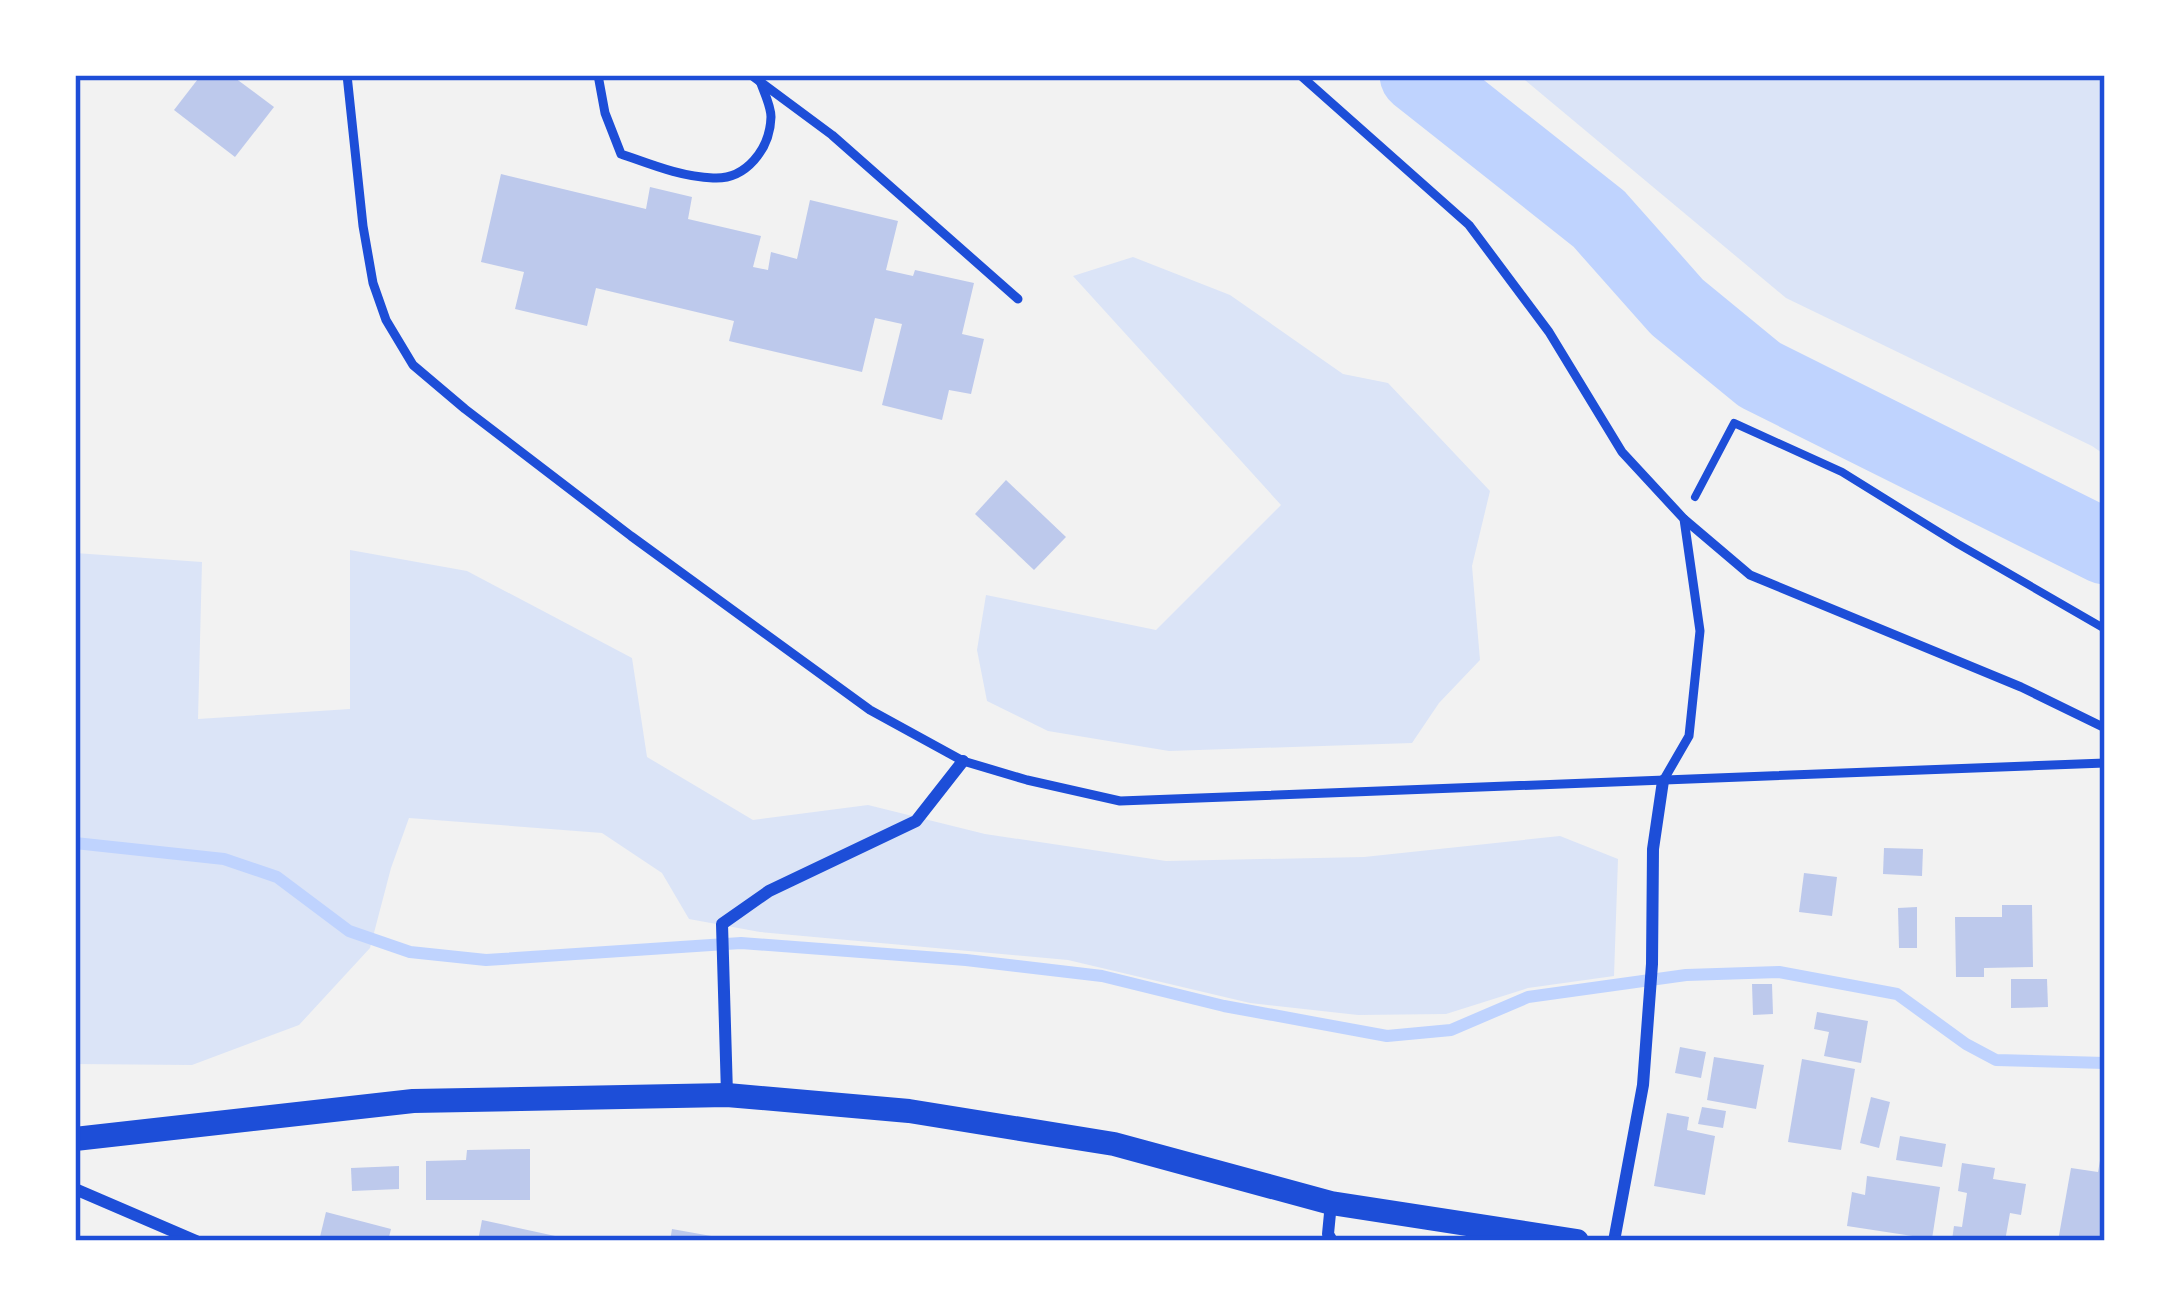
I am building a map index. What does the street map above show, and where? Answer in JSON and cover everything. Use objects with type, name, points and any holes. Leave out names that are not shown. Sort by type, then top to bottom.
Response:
[{"type":"main road","points":[[75,1139],[412,1101],[727,1094],[909,1111],[1114,1144],[1331,1203],[1577,1241]]},
{"type":"street","points":[[727,1094],[722,924],[769,891],[916,821],[963,760]]},
{"type":"street","points":[[1614,1241],[1643,1085],[1652,964],[1653,849],[1663,781]]},
{"type":"street","points":[[75,1189],[196,1241]]},
{"type":"street","points":[[1331,1203],[1328,1234],[1332,1241]]},
{"type":"lane","points":[[346,75],[373,283],[386,320],[413,364],[631,536],[870,710],[963,760],[1120,801],[2105,763]]},
{"type":"lane","points":[[598,75],[604,113],[621,154],[666,170],[718,179],[751,167],[765,145],[771,114],[756,78]]},
{"type":"lane","points":[[1300,75],[1469,225],[1550,332],[1622,452],[1684,519],[1750,575],[2021,687],[2105,728]]},
{"type":"lane","points":[[756,78],[832,135],[1018,299]]},
{"type":"lane","points":[[1663,781],[1689,736],[1700,631],[1684,519]]},
{"type":"path","points":[[1684,519],[1734,423],[1842,472],[2105,628]]},
{"type":"shaded area","points":[[1519,75],[2105,75],[2105,455],[1786,298]]},
{"type":"shaded area","points":[[1133,257],[1230,295],[1343,374],[1388,383],[1490,491],[1472,566],[1480,660],[1439,703],[1412,743],[1169,751],[1048,731],[987,701],[977,650],[986,595],[1156,630],[1281,505],[1073,276]]},
{"type":"shaded area","points":[[350,550],[467,571],[632,658],[647,757],[753,820],[868,805],[985,834],[1166,861],[1364,857],[1560,836],[1618,859],[1614,976],[1528,988],[1446,1014],[1358,1015],[1250,1003],[1068,960],[760,932],[689,919],[662,873],[602,833],[409,818],[370,948],[299,1025],[192,1065],[75,1064],[75,553],[202,562],[198,719],[350,709]]},
{"type":"building","points":[[201,75],[231,75],[274,107],[235,157],[174,110]]},
{"type":"building","points":[[501,174],[646,209],[650,187],[692,197],[688,219],[761,236],[753,267],[768,270],[771,252],[797,259],[810,200],[898,221],[886,270],[913,276],[915,270],[974,283],[962,334],[984,339],[971,394],[949,390],[942,420],[882,405],[902,324],[875,318],[862,372],[729,341],[734,321],[596,288],[587,326],[515,309],[524,272],[481,262]]},
{"type":"building","points":[[1006,480],[1066,537],[1034,570],[975,514]]},
{"type":"building","points":[[1884,848],[1923,849],[1922,876],[1883,874]]},
{"type":"building","points":[[1804,873],[1837,877],[1832,916],[1799,912]]},
{"type":"building","points":[[2002,905],[2032,905],[2033,967],[1984,968],[1984,977],[1956,977],[1955,917],[2002,917]]},
{"type":"building","points":[[1917,907],[1917,948],[1899,948],[1898,908]]},
{"type":"building","points":[[2011,979],[2047,979],[2048,1007],[2011,1008]]},
{"type":"building","points":[[1752,984],[1772,984],[1773,1014],[1753,1015]]},
{"type":"building","points":[[1817,1012],[1868,1021],[1861,1063],[1824,1056],[1829,1032],[1814,1029]]},
{"type":"building","points":[[1680,1047],[1706,1052],[1701,1078],[1675,1073]]},
{"type":"building","points":[[1714,1057],[1764,1065],[1756,1109],[1707,1100]]},
{"type":"building","points":[[1802,1059],[1855,1069],[1841,1150],[1788,1142]]},
{"type":"building","points":[[1871,1097],[1890,1102],[1879,1148],[1860,1143]]},
{"type":"building","points":[[1702,1107],[1726,1111],[1723,1128],[1698,1124]]},
{"type":"building","points":[[1667,1113],[1689,1117],[1687,1130],[1715,1136],[1705,1195],[1654,1186]]},
{"type":"building","points":[[1900,1136],[1946,1144],[1942,1167],[1896,1160]]},
{"type":"building","points":[[530,1149],[530,1200],[426,1200],[426,1161],[466,1160],[467,1150]]},
{"type":"building","points":[[2101,1155],[2105,1156],[2105,1241],[2058,1241],[2071,1168],[2098,1172]]},
{"type":"building","points":[[1962,1163],[1995,1168],[1993,1179],[2026,1184],[2021,1215],[2010,1213],[2005,1241],[1952,1240],[1954,1226],[1962,1227],[1967,1193],[1958,1191]]},
{"type":"building","points":[[399,1166],[399,1189],[352,1191],[351,1168]]},
{"type":"building","points":[[1867,1176],[1940,1187],[1932,1239],[1847,1226],[1852,1192],[1865,1195]]},
{"type":"building","points":[[326,1212],[391,1229],[388,1241],[319,1241]]},
{"type":"building","points":[[482,1220],[569,1239],[569,1241],[478,1241]]},
{"type":"building","points":[[672,1229],[728,1239],[670,1241]]},
{"type":"waterway","points":[[1417,75],[1599,219],[1677,307],[1760,375],[2105,547]]},
{"type":"waterway","points":[[75,843],[224,859],[277,877],[349,931],[410,952],[486,960],[741,943],[966,960],[1102,976],[1224,1006],[1387,1036],[1451,1030],[1528,997],[1686,975],[1779,972],[1897,994],[1996,1060],[2105,1063]]}]
